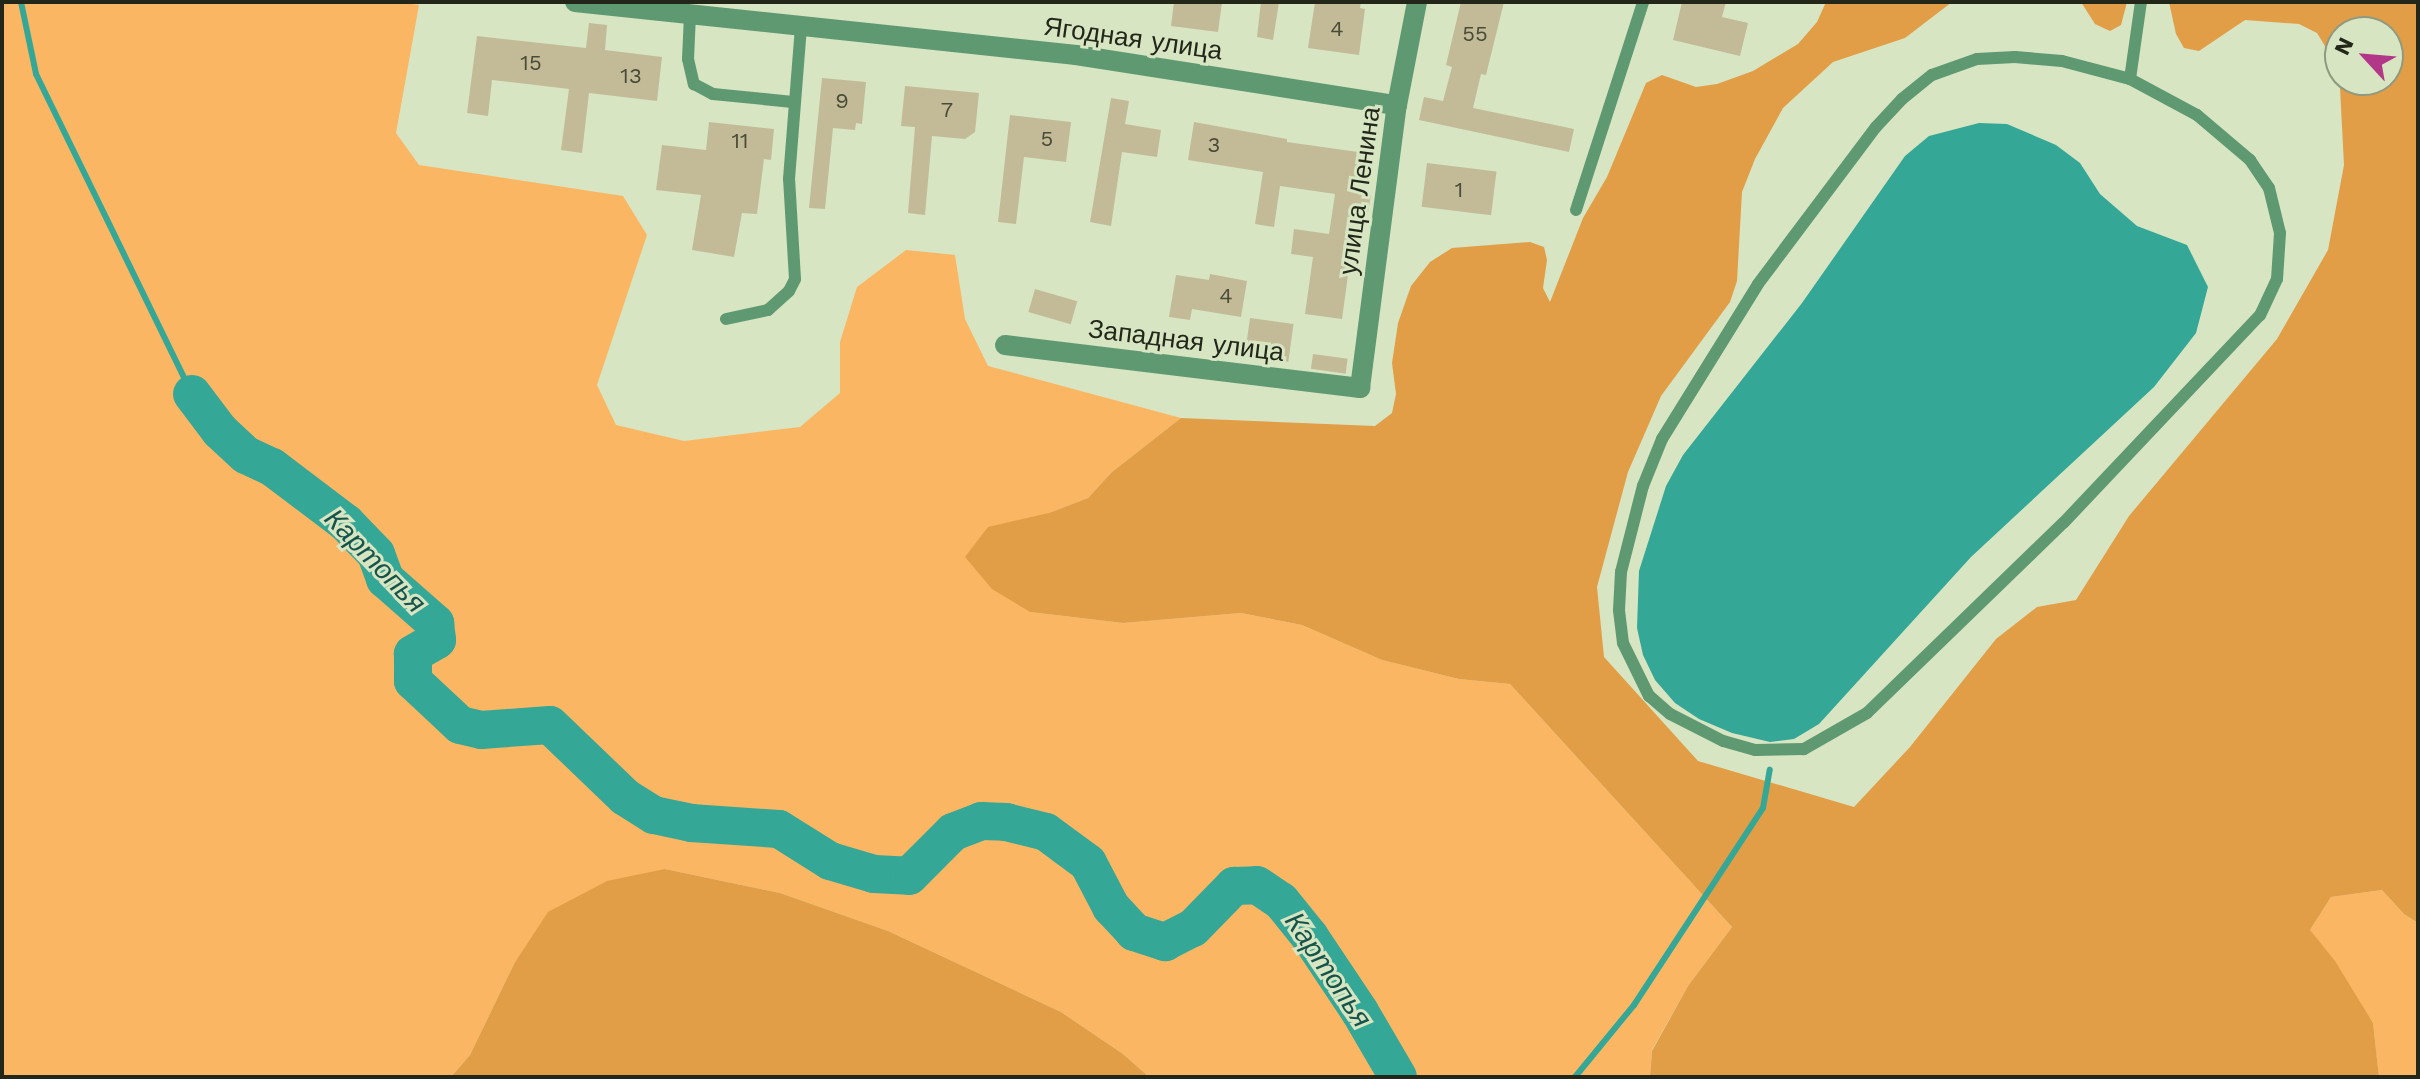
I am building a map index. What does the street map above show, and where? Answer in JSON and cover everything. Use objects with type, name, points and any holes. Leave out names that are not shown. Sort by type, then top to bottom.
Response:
[{"type":"street","name":"Ягодная улица","points":[[575,2],[1160,66],[1397,105]]},
{"type":"street","name":"улица Ленина","points":[[1360,388],[1397,105],[1417,2]]},
{"type":"street","name":"Западная улица","points":[[1005,345],[1360,388]]},
{"type":"lane","points":[[1576,210],[1643,2]]},
{"type":"lane","points":[[2130,79],[2141,2]]},
{"type":"lane","points":[[690,15],[688,59],[694,84],[713,94],[793,102]]},
{"type":"lane","points":[[726,319],[768,310],[789,291],[795,279],[789,179],[801,28]]},
{"type":"lane","points":[[2015,57],[2062,61],[2130,79],[2197,115],[2250,160],[2269,188],[2280,233],[2277,279],[2260,315],[2063,523],[1867,713],[1804,749],[1783,753],[1755,750],[1723,741],[1670,714],[1649,696],[1623,643],[1619,610],[1621,572],[1630,534],[1662,439],[1758,284],[1876,127],[1902,99],[1932,75],[1977,59],[2015,57]]},
{"type":"shaded area","points":[[2,2],[400,2],[419,5],[396,133],[419,165],[623,196],[647,235],[597,385],[616,425],[684,441],[800,427],[840,393],[840,342],[857,287],[906,250],[955,255],[965,319],[988,366],[1181,418],[1112,472],[1088,498],[1049,513],[1030,612],[1123,623],[1241,613],[1302,625],[1382,660],[1459,679],[1510,684],[1732,927],[1688,986],[1652,1050],[1650,1077],[1149,1077],[1123,1054],[1061,1012],[888,931],[780,893],[665,869],[514,964],[470,1055],[451,1077],[2,1077]]},
{"type":"shaded area","points":[[1826,2],[1952,2],[1905,38],[1833,62],[1783,108],[1755,159],[1742,192],[1737,281],[1730,302],[1661,396],[1628,472],[1597,587],[1604,657],[1698,761],[1854,807],[1910,747],[1996,639],[2037,607],[2076,600],[2129,516],[2277,339],[2328,250],[2344,165],[2340,96],[2404,96],[2404,16],[2324,16],[2324,44],[2317,33],[2299,24],[2245,20],[2199,51],[2184,48],[2176,34],[2169,2],[2418,2],[2418,923],[2404,914],[2382,890],[2331,897],[2310,930],[2335,961],[2373,1023],[2379,1077],[1650,1077],[1652,1051],[1688,986],[1732,927],[1510,684],[1459,679],[1382,660],[1302,625],[1241,613],[1123,623],[1030,612],[992,589],[965,557],[988,527],[1049,513],[1088,498],[1112,472],[1181,418],[1375,426],[1392,413],[1396,394],[1392,363],[1398,323],[1411,286],[1430,262],[1452,248],[1530,242],[1544,247],[1547,260],[1543,288],[1550,302],[1583,218],[1607,177],[1646,83],[1662,75],[1696,87],[1717,84],[1753,71],[1798,44],[1817,22]]},
{"type":"shaded area","points":[[2081,2],[2127,2],[2121,25],[2110,31],[2095,24]]},
{"type":"shaded area","points":[[665,869],[780,893],[888,931],[1061,1012],[1123,1054],[1149,1077],[451,1077],[470,1055],[514,964],[548,912],[607,881]]},
{"type":"shaded area","points":[[2382,890],[2404,914],[2418,923],[2418,1077],[2379,1077],[2373,1023],[2310,930],[2331,897]]},
{"type":"water","points":[[1979,123],[2007,124],[2056,145],[2080,163],[2100,194],[2137,226],[2187,245],[2208,287],[2196,333],[2154,387],[1971,557],[1819,724],[1794,739],[1770,742],[1732,733],[1699,719],[1675,703],[1655,680],[1643,655],[1637,628],[1639,571],[1666,486],[1683,455],[1802,303],[1905,156],[1929,136]]},
{"type":"building","points":[[1174,2],[1222,2],[1218,32],[1171,26]]},
{"type":"building","points":[[1261,2],[1279,2],[1273,40],[1257,37]]},
{"type":"building","points":[[1315,2],[1361,2],[1360,8],[1365,9],[1359,55],[1308,48]]},
{"type":"building","points":[[1461,2],[1504,2],[1486,75],[1481,74],[1473,108],[1574,129],[1569,152],[1419,120],[1424,97],[1443,101],[1452,67],[1446,65]]},
{"type":"building","points":[[1682,2],[1726,2],[1722,17],[1748,23],[1740,56],[1673,40]]},
{"type":"building","points":[[589,23],[607,25],[605,50],[662,57],[657,101],[589,93],[582,153],[561,150],[569,89],[492,80],[488,116],[467,113],[477,36],[586,48]]},
{"type":"building","points":[[822,78],[866,82],[862,124],[856,123],[855,130],[833,128],[825,209],[809,208]]},
{"type":"building","points":[[905,86],[979,93],[975,132],[965,139],[932,136],[925,215],[908,213],[915,127],[901,126]]},
{"type":"building","points":[[1111,98],[1129,101],[1125,124],[1161,130],[1157,157],[1122,152],[1111,226],[1090,222]]},
{"type":"building","points":[[1010,115],[1071,122],[1066,162],[1024,157],[1016,224],[998,222]]},
{"type":"building","points":[[709,122],[774,129],[771,160],[764,159],[757,214],[742,213],[734,257],[692,250],[701,195],[656,190],[662,145],[706,150]]},
{"type":"building","points":[[1194,122],[1287,139],[1287,142],[1365,153],[1359,193],[1371,195],[1368,212],[1357,210],[1342,319],[1305,314],[1313,257],[1291,254],[1294,229],[1329,234],[1335,194],[1280,186],[1274,227],[1255,224],[1263,172],[1188,160]]},
{"type":"building","points":[[1427,163],[1496,172],[1491,215],[1422,207]]},
{"type":"building","points":[[1210,274],[1247,281],[1241,317],[1192,309],[1190,320],[1169,317],[1176,275],[1209,280]]},
{"type":"building","points":[[1035,289],[1077,301],[1071,324],[1028,312]]},
{"type":"building","points":[[1250,318],[1294,324],[1288,362],[1245,356]]},
{"type":"building","points":[[1313,354],[1348,359],[1346,374],[1311,369]]},
{"type":"waterway","name":"Картопья","points":[[21,2],[36,74],[192,394]]},
{"type":"waterway","name":"Картопья","points":[[192,394],[220,431],[246,455],[272,467],[346,523],[376,554],[385,579],[435,623],[437,640],[413,654],[413,681],[460,725],[481,730],[550,725],[625,797],[654,815],[691,823],[779,829],[830,861],[874,874],[909,876],[953,832],[981,821],[1006,822],[1046,832],[1088,863],[1111,907],[1134,932],[1165,942],[1193,928],[1234,886],[1257,885],[1281,901],[1310,937],[1360,1012],[1398,1077]]},
{"type":"waterway","points":[[1575,1077],[1634,1005],[1763,808],[1770,770]]}]
